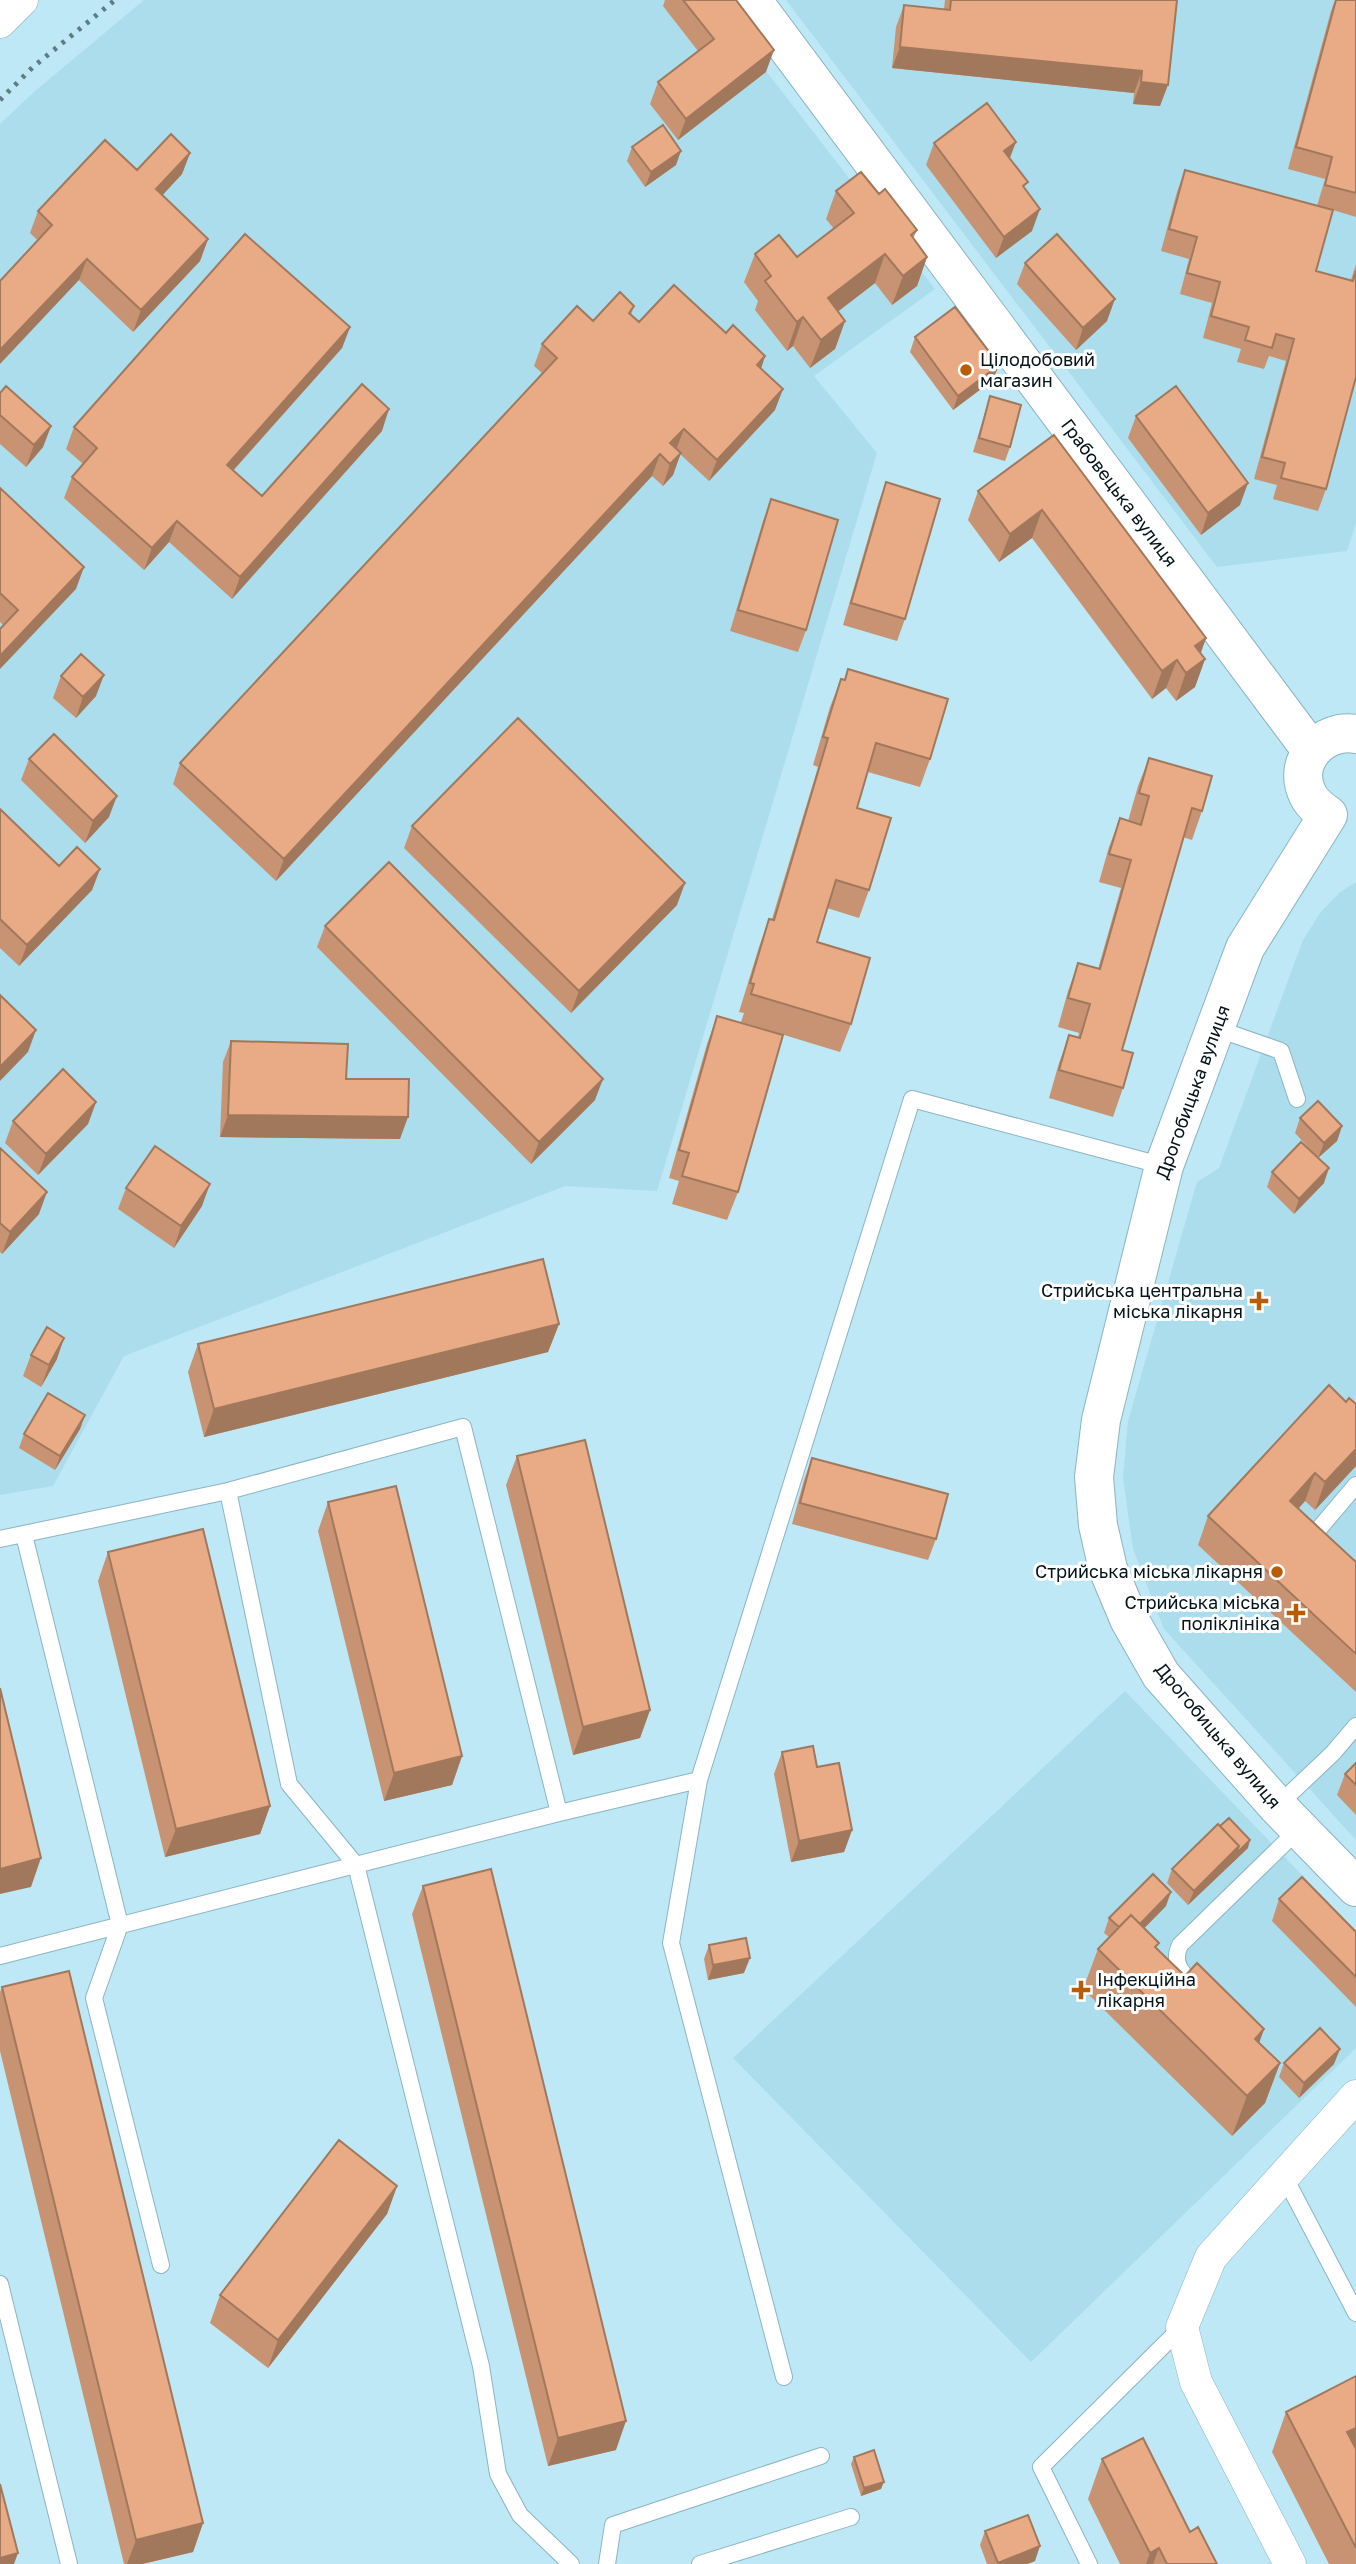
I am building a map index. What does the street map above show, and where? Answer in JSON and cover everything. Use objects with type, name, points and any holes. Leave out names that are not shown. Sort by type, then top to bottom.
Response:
[{"type":"main road","name":"Грабовецька вулиця","points":[[751,0],[1311,750]]},
{"type":"main road","points":[[1342,816],[1315,806],[1307,794],[1303,779],[1304,764],[1311,750],[1322,740],[1335,734],[1356,734]]},
{"type":"main road","name":"Дрогобицька вулиця","points":[[1342,816],[1245,948],[1164,1166],[1101,1420],[1094,1477],[1098,1525],[1108,1569],[1129,1619],[1161,1675],[1288,1817],[1356,1887]]},
{"type":"street","points":[[0,22],[23,0]]},
{"type":"street","points":[[1290,2564],[1195,2382],[1182,2327],[1212,2257],[1283,2174],[1356,2096]]},
{"type":"lane","points":[[1215,1028],[1281,1051],[1297,1099]]},
{"type":"lane","points":[[784,2377],[671,1943],[699,1780],[912,1099],[1164,1166]]},
{"type":"lane","points":[[0,1539],[228,1492],[463,1427],[559,1814]]},
{"type":"lane","points":[[1329,1552],[1312,1537],[1356,1485]]},
{"type":"lane","points":[[228,1492],[289,1784],[356,1865],[481,2366],[498,2474],[520,2515],[571,2564]]},
{"type":"lane","points":[[24,1535],[120,1926],[94,1998],[161,2265]]},
{"type":"lane","points":[[1206,1997],[1179,1969],[1175,1958],[1180,1945],[1288,1817],[1333,1753],[1356,1726]]},
{"type":"lane","points":[[0,1956],[699,1780]]},
{"type":"lane","points":[[1283,2174],[1356,2313]]},
{"type":"lane","points":[[0,2284],[69,2564]]},
{"type":"lane","points":[[1089,2564],[1041,2468],[1182,2327]]},
{"type":"lane","points":[[607,2564],[613,2525],[821,2456]]},
{"type":"lane","points":[[700,2564],[850,2517]]},
{"type":"shaded area","points":[[144,0],[711,0],[935,289],[814,376],[877,453],[657,1191],[565,1186],[124,1356],[53,1486],[0,1495],[0,124],[35,91]]},
{"type":"shaded area","points":[[786,0],[1356,0],[1356,523],[1347,551],[1217,567]]},
{"type":"shaded area","name":"Стрийська центральна міська лікарня","points":[[1356,882],[1356,1840],[1164,1629],[1133,1549],[1123,1478],[1128,1421],[1197,1182],[1219,1168],[1303,940],[1320,913],[1339,893]]},
{"type":"shaded area","name":"Інфекційна лікарня","points":[[1125,1691],[1356,1931],[1356,2048],[1031,2362],[733,2058]]},
{"type":"building","points":[[683,0],[736,0],[774,50],[686,119],[658,82],[714,39]]},
{"type":"building","points":[[951,0],[1177,0],[1168,85],[1141,82],[1142,71],[900,47],[904,5],[950,10]]},
{"type":"building","points":[[1336,0],[1356,0],[1356,193],[1325,185],[1332,157],[1296,147]]},
{"type":"building","points":[[987,103],[1016,142],[1004,151],[1028,182],[1023,186],[1040,209],[1004,237],[934,143]]},
{"type":"building","points":[[663,125],[681,151],[651,172],[632,147]]},
{"type":"building","points":[[171,134],[190,153],[156,189],[208,239],[141,310],[87,259],[0,350],[0,281],[52,225],[38,211],[105,140],[137,170]]},
{"type":"building","points":[[1185,170],[1333,210],[1316,271],[1353,281],[1356,271],[1356,377],[1326,489],[1281,478],[1285,463],[1262,457],[1294,339],[1276,334],[1272,348],[1245,340],[1249,327],[1211,316],[1220,282],[1187,273],[1197,237],[1169,229]]},
{"type":"building","points":[[861,172],[879,194],[885,189],[917,230],[911,235],[927,257],[903,276],[885,254],[828,298],[845,321],[821,340],[803,317],[797,322],[765,281],[771,276],[755,254],[779,235],[797,257],[854,213],[836,191]]},
{"type":"building","points":[[245,234],[350,327],[227,465],[262,496],[362,384],[389,409],[240,577],[177,521],[152,548],[72,477],[97,448],[74,427]]},
{"type":"building","points":[[1057,234],[1115,299],[1083,328],[1025,263]]},
{"type":"building","points":[[674,285],[726,333],[733,325],[765,356],[757,365],[783,389],[717,460],[684,429],[670,443],[681,453],[670,464],[660,454],[284,859],[180,763],[557,358],[542,344],[577,306],[593,321],[620,292],[634,306],[629,313],[639,322]]},
{"type":"building","points":[[955,307],[999,365],[958,396],[915,337]]},
{"type":"building","points":[[6,386],[51,426],[34,445],[0,415],[0,393]]},
{"type":"building","points":[[1176,386],[1248,483],[1208,513],[1136,416]]},
{"type":"building","points":[[990,396],[1021,405],[1010,447],[979,438]]},
{"type":"building","points":[[1054,435],[1206,638],[1195,646],[1205,659],[1186,673],[1177,660],[1162,671],[1042,510],[1010,534],[978,491]]},
{"type":"building","points":[[886,482],[940,499],[905,619],[851,603]]},
{"type":"building","points":[[0,488],[84,567],[0,656],[0,629],[18,610],[0,593]]},
{"type":"building","points":[[771,499],[838,520],[806,630],[738,610]]},
{"type":"building","points":[[81,654],[104,675],[83,697],[61,676]]},
{"type":"building","points":[[848,669],[948,699],[930,759],[876,743],[857,808],[891,818],[869,890],[836,880],[817,942],[870,958],[851,1024],[751,994],[754,984],[750,983],[769,919],[774,920],[828,738],[823,737],[841,679],[845,680]]},
{"type":"building","points":[[518,718],[685,883],[579,991],[412,826]]},
{"type":"building","points":[[54,734],[117,796],[93,821],[29,759]]},
{"type":"building","points":[[1149,758],[1212,776],[1202,811],[1192,808],[1122,1050],[1133,1053],[1123,1088],[1059,1070],[1069,1035],[1080,1038],[1090,1004],[1068,998],[1078,963],[1100,969],[1131,860],[1109,854],[1120,818],[1141,825],[1149,796],[1139,793]]},
{"type":"building","points":[[0,809],[59,866],[77,847],[100,869],[27,945],[0,919]]},
{"type":"building","points":[[389,862],[603,1079],[539,1142],[325,926]]},
{"type":"building","points":[[0,995],[36,1030],[0,1067]]},
{"type":"building","points":[[717,1016],[783,1035],[738,1192],[682,1176],[689,1153],[679,1150]]},
{"type":"building","points":[[231,1041],[348,1044],[346,1079],[409,1079],[408,1117],[228,1115]]},
{"type":"building","points":[[63,1069],[96,1102],[46,1154],[13,1121]]},
{"type":"building","points":[[1318,1101],[1342,1126],[1324,1143],[1300,1118]]},
{"type":"building","points":[[1301,1142],[1329,1168],[1299,1199],[1272,1172]]},
{"type":"building","points":[[155,1146],[210,1184],[181,1226],[126,1188]]},
{"type":"building","points":[[0,1148],[47,1192],[10,1232],[0,1223]]},
{"type":"building","points":[[543,1259],[559,1324],[214,1409],[198,1344]]},
{"type":"building","points":[[47,1327],[64,1338],[49,1365],[31,1355]]},
{"type":"building","name":"Стрийська міська лікарня","points":[[1329,1385],[1346,1402],[1349,1398],[1356,1404],[1356,1449],[1325,1482],[1315,1473],[1290,1501],[1356,1562],[1356,1654],[1208,1516]]},
{"type":"building","points":[[48,1393],[85,1415],[60,1456],[24,1434]]},
{"type":"building","points":[[585,1440],[650,1710],[583,1727],[517,1456]]},
{"type":"building","points":[[812,1458],[948,1494],[936,1539],[800,1503]]},
{"type":"building","points":[[396,1486],[462,1756],[394,1773],[328,1502]]},
{"type":"building","points":[[203,1529],[270,1806],[176,1829],[108,1552]]},
{"type":"building","points":[[0,1688],[41,1858],[0,1869]]},
{"type":"building","points":[[813,1746],[817,1767],[839,1763],[852,1830],[799,1841],[782,1752]]},
{"type":"building","points":[[1356,1763],[1356,1785],[1345,1774]]},
{"type":"building","points":[[1229,1818],[1250,1840],[1236,1854],[1239,1846],[1220,1826]]},
{"type":"building","points":[[1218,1824],[1239,1846],[1194,1891],[1172,1869]]},
{"type":"building","points":[[491,1869],[626,2421],[558,2438],[423,1886]]},
{"type":"building","points":[[1153,1874],[1171,1892],[1140,1924],[1131,1915],[1119,1927],[1109,1918]]},
{"type":"building","points":[[1302,1877],[1356,1932],[1356,1977],[1279,1899]]},
{"type":"building","points":[[1131,1915],[1159,1943],[1155,1947],[1185,1976],[1197,1963],[1264,2029],[1255,2039],[1280,2063],[1247,2096],[1098,1949]]},
{"type":"building","points":[[746,1938],[750,1958],[713,1965],[709,1945]]},
{"type":"building","points":[[69,1971],[203,2523],[136,2540],[2,1987]]},
{"type":"building","points":[[1320,2028],[1340,2049],[1304,2083],[1284,2063]]},
{"type":"building","points":[[339,2140],[397,2186],[278,2340],[220,2295]]},
{"type":"building","points":[[1356,2376],[1356,2428],[1347,2432],[1356,2449],[1356,2548],[1286,2412]]},
{"type":"building","points":[[1143,2438],[1190,2532],[1198,2527],[1217,2564],[1167,2564],[1159,2548],[1150,2553],[1102,2459]]},
{"type":"building","points":[[874,2450],[884,2482],[864,2488],[854,2457]]},
{"type":"building","points":[[0,2484],[18,2553],[0,2558]]},
{"type":"building","points":[[1028,2515],[1040,2546],[998,2563],[985,2531]]},
{"type":"railway","points":[[0,100],[33,67],[115,0]]},
{"type":"place","name":"Цілодобовий магазин","points":[[966,370]]},
{"type":"place","name":"Стрийська центральна міська лікарня","points":[[1259,1301]]},
{"type":"place","name":"Стрийська міська лікарня","points":[[1277,1572]]},
{"type":"place","name":"Стрийська міська поліклініка","points":[[1296,1613]]},
{"type":"place","name":"Інфекційна лікарня","points":[[1081,1990]]}]
